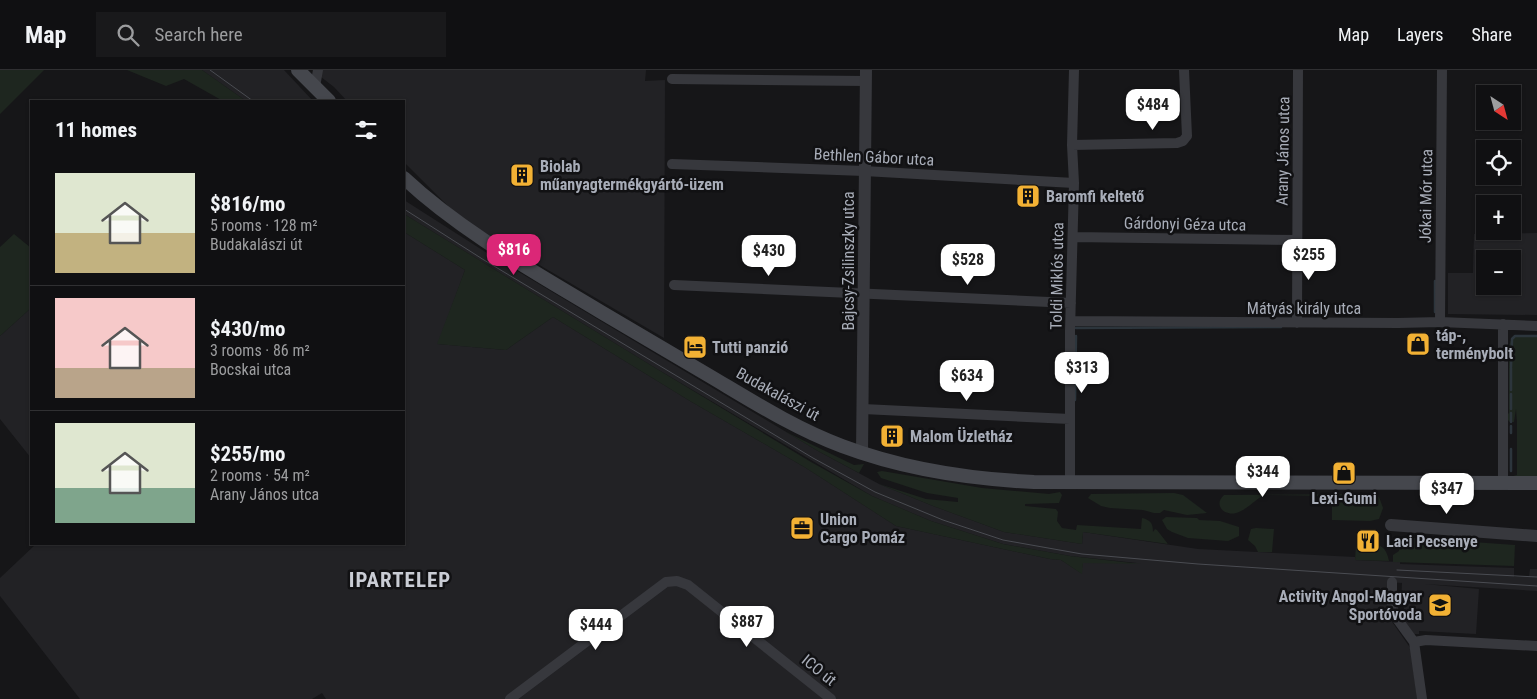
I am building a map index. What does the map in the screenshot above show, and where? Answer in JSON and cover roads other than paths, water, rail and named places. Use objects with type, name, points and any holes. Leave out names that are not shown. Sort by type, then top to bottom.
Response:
[{"type":"main road","points":[[298,70],[328,100]]},
{"type":"main road","name":"Budakalászi út","points":[[405,179],[443,211],[476,235],[571,294],[785,420],[822,438],[862,453],[914,468],[981,479],[1034,482],[1537,484]]},
{"type":"street","points":[[315,87],[318,70]]},
{"type":"street","name":"Toldi Miklós utca","points":[[1070,482],[1074,70]]},
{"type":"street","points":[[1072,145],[1177,143],[1183,141],[1187,136],[1184,70]]},
{"type":"street","name":"Arany János utca","points":[[1297,323],[1298,70]]},
{"type":"street","name":"Jókai Mór utca","points":[[1440,322],[1442,70]]},
{"type":"street","points":[[672,79],[866,76]]},
{"type":"street","name":"Bajcsy-Zsilinszky utca","points":[[862,453],[866,76]]},
{"type":"street","name":"Bethlen Gábor utca","points":[[672,164],[864,171],[1074,183]]},
{"type":"street","name":"Gárdonyi Géza utca","points":[[1073,237],[1297,240]]},
{"type":"street","points":[[674,285],[1071,303]]},
{"type":"street","name":"Mátyás király utca","points":[[1071,321],[1440,322],[1537,326]]},
{"type":"street","points":[[1503,324],[1503,483]]},
{"type":"street","points":[[863,409],[1070,419]]},
{"type":"street","points":[[1391,525],[1537,536]]},
{"type":"street","name":"ICO út","points":[[510,699],[666,582],[677,581],[688,585],[831,699]]},
{"type":"street","points":[[1392,582],[1392,602],[1395,616],[1414,642],[1422,699]]},
{"type":"street","points":[[1414,642],[1426,640],[1537,646]]},
{"type":"waterway","points":[[1435,281],[1435,312]]},
{"type":"waterway","points":[[1076,328],[1281,327]]},
{"type":"waterway","points":[[1075,400],[1076,336]]},
{"type":"waterway","points":[[1511,367],[1512,339],[1515,336],[1537,336]]},
{"type":"waterway","points":[[1511,368],[1511,390]]},
{"type":"waterway","points":[[1511,394],[1511,409]]},
{"type":"waterway","points":[[1511,413],[1511,422]]},
{"type":"waterway","points":[[1511,426],[1511,433]]},
{"type":"waterway","points":[[1511,449],[1511,471]]},
{"type":"tram line","points":[[210,70],[252,100]]},
{"type":"tram line","points":[[405,210],[484,260],[813,458],[875,492],[943,520],[1003,540],[1082,554],[1198,564],[1537,586]]},
{"type":"tram line","points":[[1397,570],[1537,577]]},
{"type":"place","name":"Biolab műanyagtermékgyártó-üzem","points":[[522,175]]},
{"type":"place","name":"Baromfi keltető","points":[[1028,196]]},
{"type":"place","name":"táp-, terménybolt","points":[[1418,344]]},
{"type":"place","name":"Tutti panzió","points":[[695,347]]},
{"type":"place","name":"Malom Üzletház","points":[[892,436]]},
{"type":"place","name":"Lexi-Gumi","points":[[1344,473]]},
{"type":"place","name":"Union Cargo Pomáz","points":[[802,528]]},
{"type":"place","name":"Laci Pecsenye","points":[[1368,541]]},
{"type":"place","name":"Activity Angol-Magyar Sportóvoda","points":[[1440,605]]},
{"type":"district","name":"IPARTELEP","points":[[400,580]]}]
